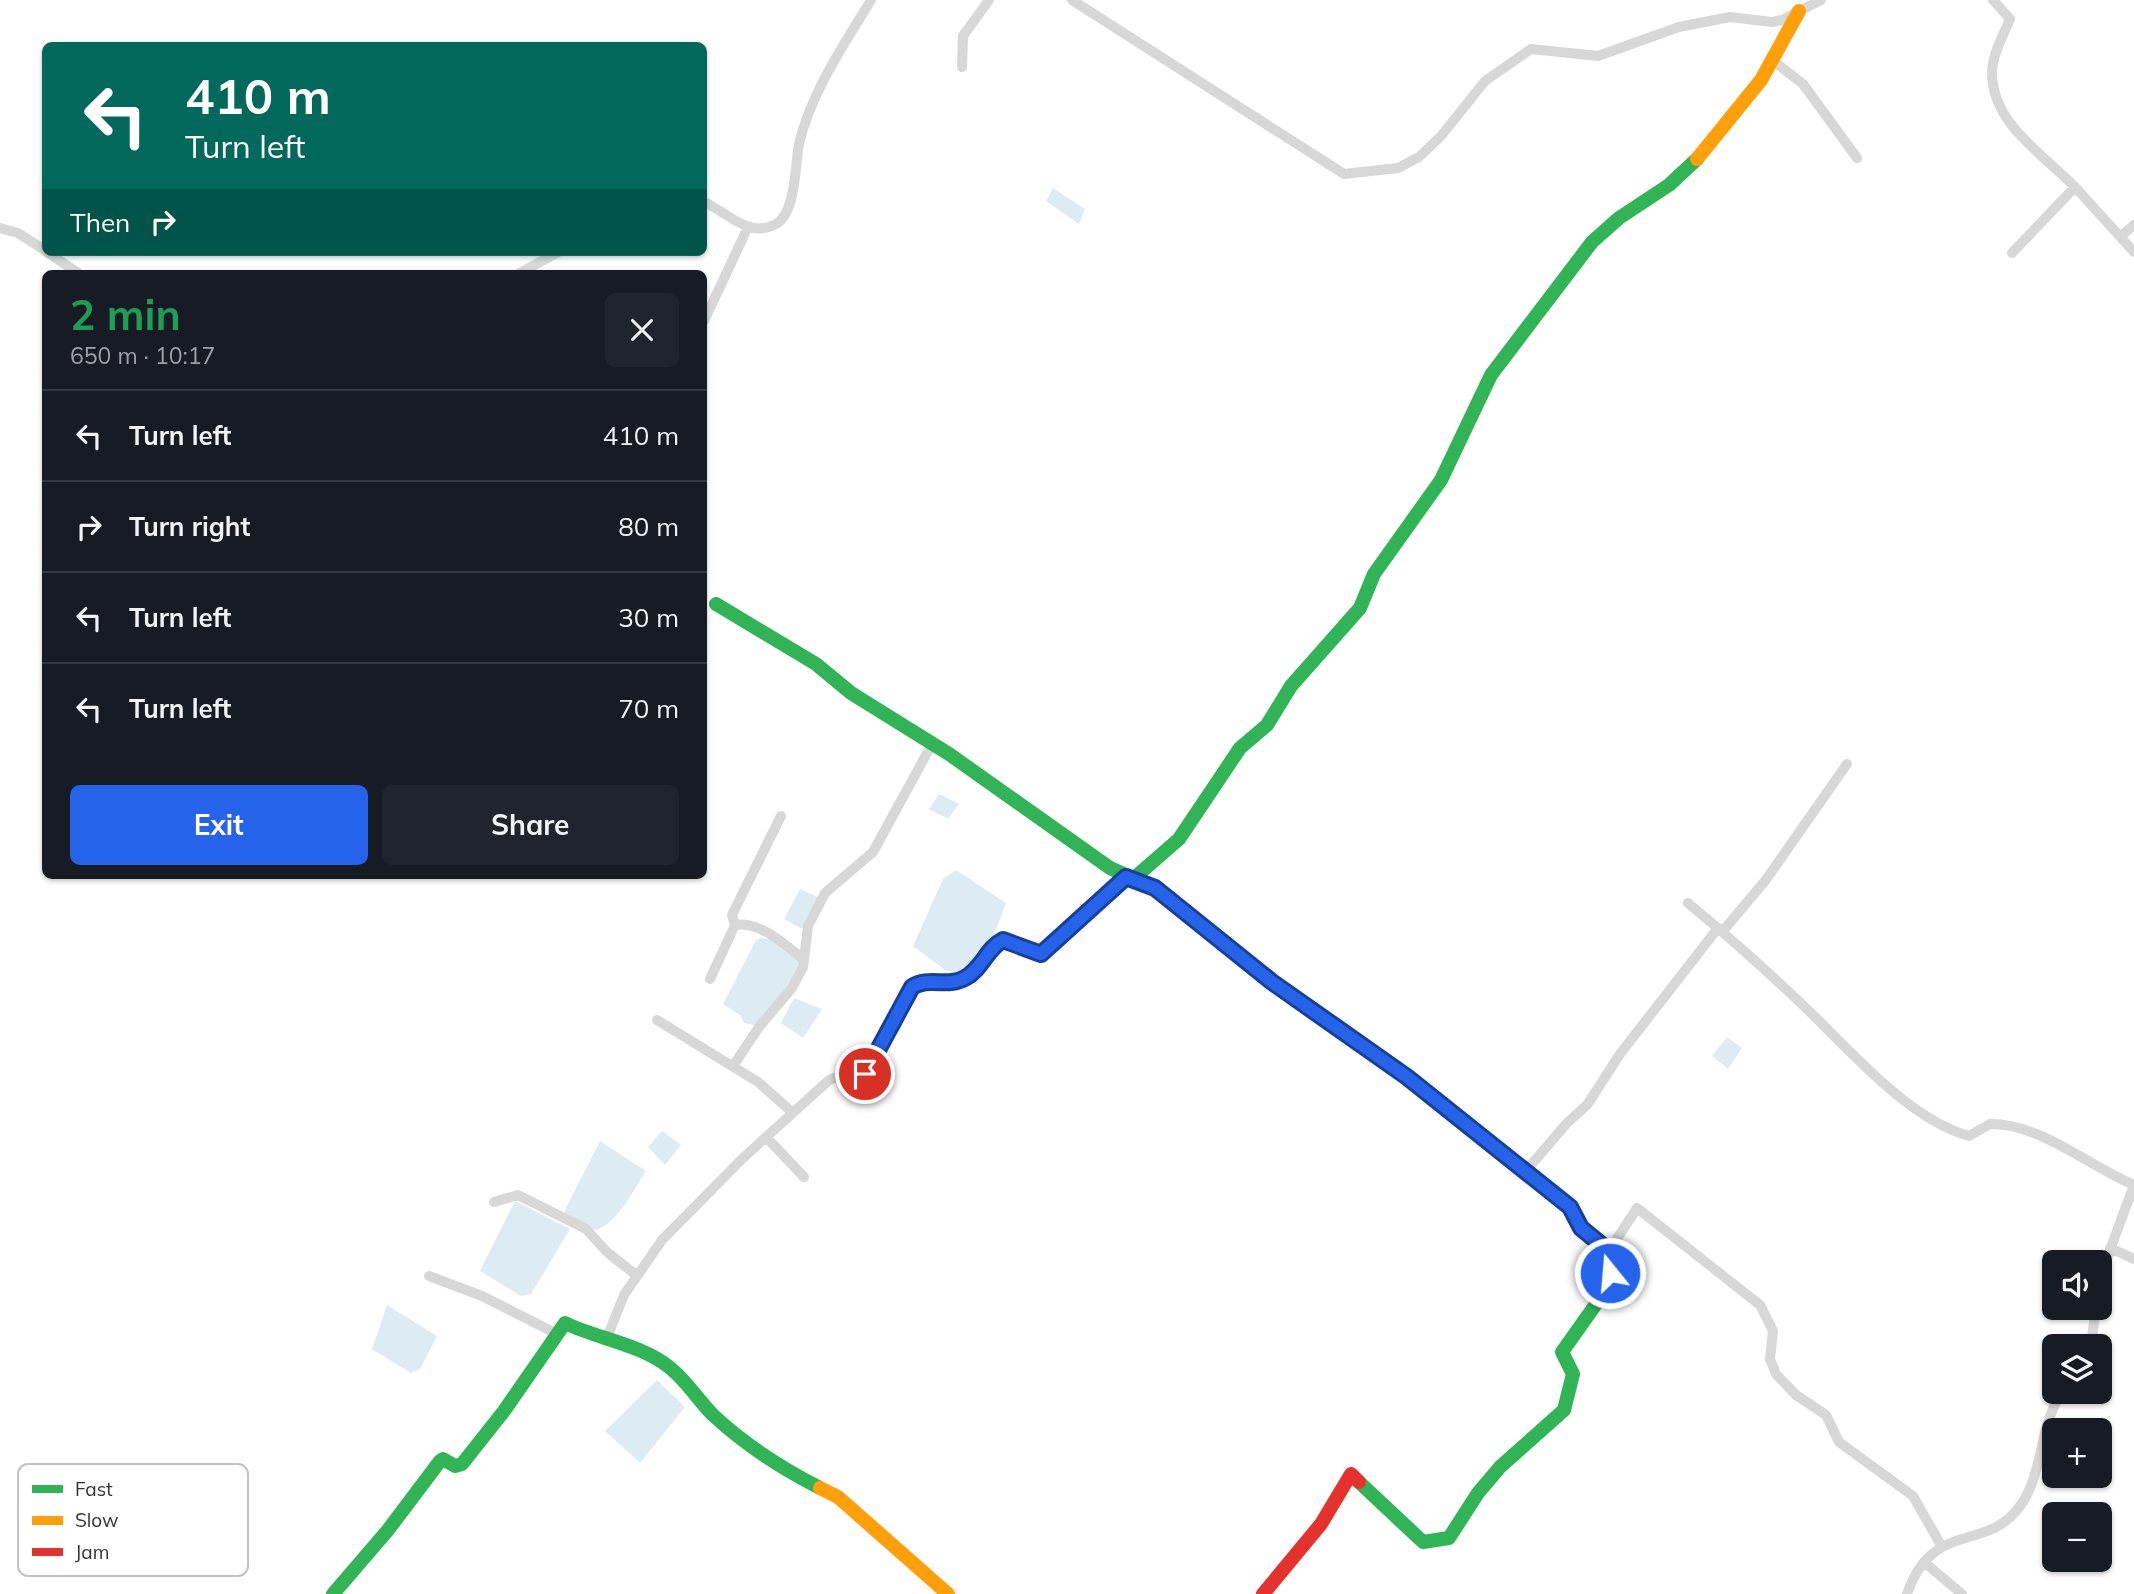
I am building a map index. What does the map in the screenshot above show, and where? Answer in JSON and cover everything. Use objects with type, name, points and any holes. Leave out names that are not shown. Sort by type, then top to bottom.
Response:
[{"type":"street","points":[[707,204],[748,227],[765,228],[775,225],[787,214],[804,128],[833,63],[871,0]]},
{"type":"street","points":[[962,67],[962,36],[989,0]]},
{"type":"street","points":[[1072,0],[1270,124],[1331,168],[1352,174],[1398,169],[1419,157],[1441,136],[1485,81],[1531,49],[1598,56],[1679,27],[1730,17],[1772,22],[1821,0]]},
{"type":"street","points":[[1993,0],[2010,19],[1992,71],[1997,106],[2020,134],[2075,187],[2134,252]]},
{"type":"street","points":[[606,1340],[636,1275],[662,1240],[766,1137],[834,1077],[858,1078],[865,1074],[912,987],[922,980],[953,983],[963,979],[975,972],[1003,940],[1041,954],[1179,839],[1240,748],[1267,725],[1291,686],[1360,608],[1374,575],[1441,480],[1491,375],[1609,223],[1668,185],[1687,169],[1735,112],[1772,60],[1799,11]]},
{"type":"street","points":[[1772,60],[1803,84],[1857,158]]},
{"type":"street","points":[[2012,253],[2075,187]]},
{"type":"street","points":[[2121,236],[2134,225]]},
{"type":"street","points":[[707,315],[748,227]]},
{"type":"street","points":[[0,228],[18,233],[42,249]]},
{"type":"street","points":[[52,256],[73,270]]},
{"type":"street","points":[[525,270],[551,256]]},
{"type":"street","points":[[716,604],[816,664],[851,693],[978,774],[1051,829],[1130,878],[1155,888],[1263,975],[1395,1068],[1570,1207],[1581,1228],[1615,1256],[1605,1290],[1562,1352],[1573,1374],[1564,1410],[1546,1422],[1505,1464],[1469,1505],[1449,1538],[1423,1542],[1351,1474],[1321,1524],[1263,1594]]},
{"type":"street","points":[[733,1066],[759,1027],[786,999],[803,967],[808,926],[825,893],[873,852],[932,744]]},
{"type":"street","points":[[1525,1172],[1567,1123],[1587,1105],[1620,1054],[1720,930],[1765,881],[1847,764]]},
{"type":"street","points":[[709,979],[736,925],[732,915],[781,816]]},
{"type":"street","points":[[1688,902],[1812,1014],[1860,1064],[1941,1122],[1969,1136],[1990,1124],[2020,1130],[2082,1155],[2134,1185],[2110,1248],[2134,1259]]},
{"type":"street","points":[[736,925],[746,923],[776,937],[802,958]]},
{"type":"street","points":[[657,1020],[733,1066],[775,1095],[793,1113]]},
{"type":"street","points":[[766,1137],[804,1177]]},
{"type":"street","points":[[494,1202],[518,1195],[586,1229],[607,1252],[636,1275]]},
{"type":"street","points":[[1609,1251],[1637,1208],[1760,1305],[1773,1331],[1770,1359],[1776,1374],[1797,1395],[1826,1415],[1839,1442],[1913,1496],[1942,1547]]},
{"type":"street","points":[[429,1276],[482,1296],[557,1334]]},
{"type":"street","points":[[333,1594],[388,1530],[440,1461],[443,1459],[455,1466],[462,1464],[504,1411],[565,1323],[640,1352],[669,1367],[713,1415],[748,1444],[780,1466],[838,1497],[948,1594]]},
{"type":"street","points":[[1907,1594],[1924,1562],[1942,1547],[2001,1525],[2018,1510],[2033,1483],[2043,1439],[2058,1404]]},
{"type":"street","points":[[1924,1562],[1962,1594]]},
{"type":"shaded area","points":[[1053,188],[1085,209],[1079,224],[1046,201]]},
{"type":"shaded area","points":[[939,794],[959,804],[948,819],[929,809]]},
{"type":"shaded area","points":[[956,870],[1006,903],[989,942],[978,960],[963,975],[945,970],[913,946],[943,879]]},
{"type":"shaded area","points":[[800,889],[820,898],[802,929],[784,919]]},
{"type":"shaded area","points":[[756,940],[772,940],[800,962],[785,996],[757,1026],[744,1023],[740,1015],[723,1004]]},
{"type":"shaded area","points":[[794,998],[822,1009],[803,1038],[781,1023]]},
{"type":"shaded area","points":[[1727,1037],[1742,1048],[1728,1069],[1712,1056]]},
{"type":"shaded area","points":[[662,1131],[681,1145],[665,1165],[648,1147]]},
{"type":"shaded area","points":[[600,1141],[646,1171],[618,1214],[603,1227],[595,1230],[564,1212]]},
{"type":"shaded area","points":[[515,1201],[570,1229],[531,1294],[521,1296],[480,1271]]},
{"type":"shaded area","points":[[387,1305],[437,1336],[420,1369],[411,1373],[372,1349]]},
{"type":"shaded area","points":[[657,1380],[685,1407],[640,1463],[605,1431]]},
{"type":"traffic: fast","points":[[1133,879],[1179,839],[1240,748],[1267,725],[1291,686],[1360,608],[1374,574],[1441,480],[1491,375],[1592,242],[1619,218],[1669,185],[1697,159]]},
{"type":"traffic: fast","points":[[716,604],[816,664],[851,693],[949,754],[1110,868],[1155,888],[1234,951]]},
{"type":"traffic: fast","points":[[1359,1482],[1423,1542],[1449,1538],[1478,1493],[1500,1467],[1564,1410],[1573,1374],[1562,1352],[1606,1290],[1615,1256],[1581,1229],[1570,1207],[1539,1182]]},
{"type":"traffic: fast","points":[[333,1594],[388,1530],[440,1461],[443,1459],[455,1466],[462,1464],[504,1411],[565,1323],[658,1359],[675,1372],[713,1415],[738,1436],[777,1464],[820,1488]]},
{"type":"traffic: slow","points":[[1697,159],[1761,80],[1799,11]]},
{"type":"traffic: slow","points":[[1234,951],[1272,982],[1395,1068],[1539,1182]]},
{"type":"traffic: slow","points":[[820,1488],[838,1497],[948,1594]]},
{"type":"traffic: jam","points":[[1263,1594],[1321,1524],[1351,1474],[1359,1482]]},
{"type":"route","points":[[865,1074],[912,987],[922,980],[953,983],[963,979],[975,972],[994,946],[1003,940],[1041,954],[1056,937],[1098,904],[1126,877],[1142,881],[1155,888],[1315,1014],[1407,1077],[1517,1167],[1551,1191],[1570,1207],[1581,1228],[1615,1256],[1610,1273]]}]
